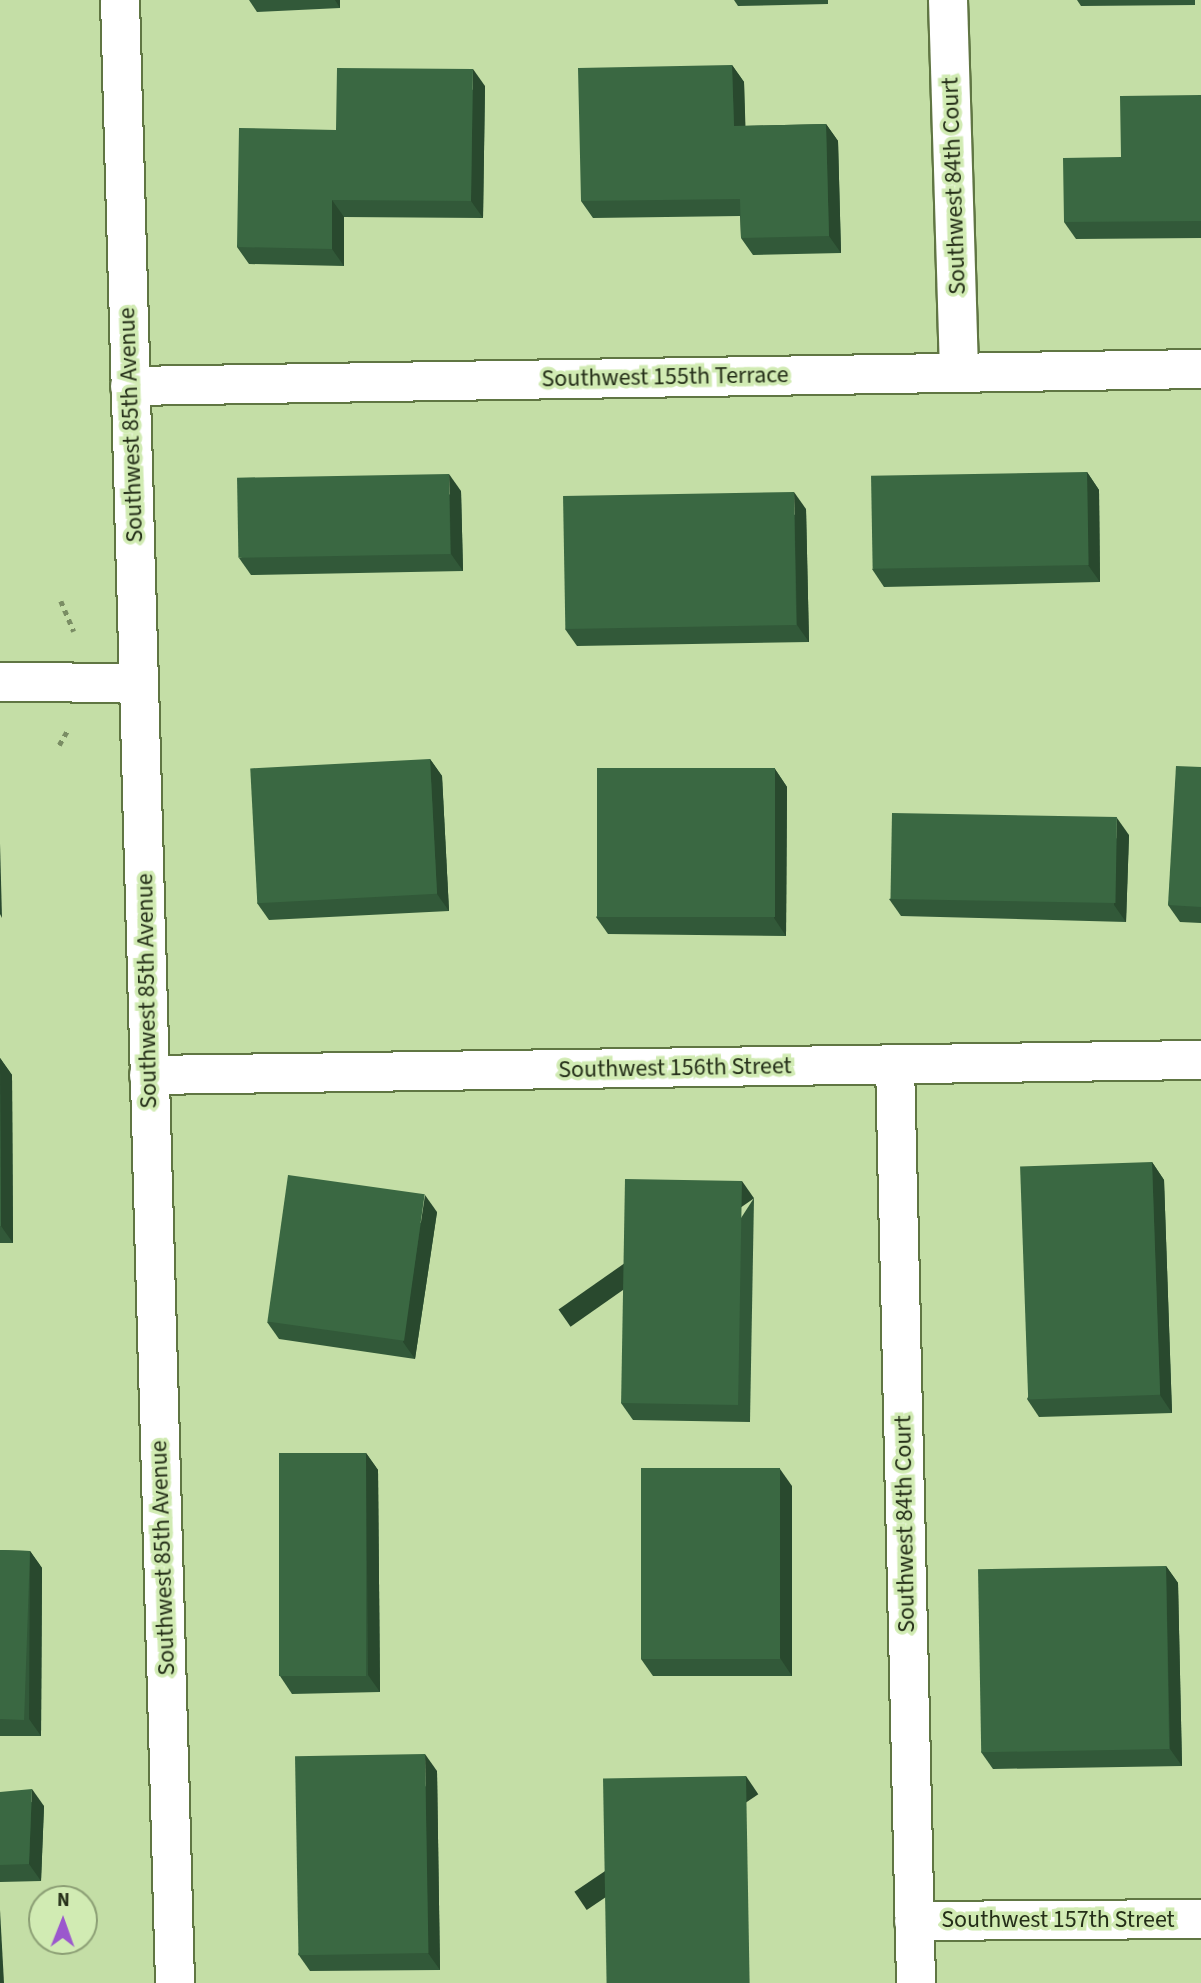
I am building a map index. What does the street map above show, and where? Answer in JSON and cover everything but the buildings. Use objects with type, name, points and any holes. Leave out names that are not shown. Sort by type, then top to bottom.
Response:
[{"type":"street","name":"Southwest 85th Avenue","points":[[120,0],[174,1983]]},
{"type":"street","name":"Southwest 84th Court","points":[[948,0],[959,372]]},
{"type":"street","name":"Southwest 155th Terrace","points":[[130,386],[1201,369]]},
{"type":"street","points":[[0,682],[139,683]]},
{"type":"street","name":"Southwest 156th Street","points":[[149,1075],[1201,1060]]},
{"type":"street","name":"Southwest 84th Court","points":[[895,1064],[916,1983]]},
{"type":"street","name":"Southwest 157th Street","points":[[915,1921],[1201,1919]]},
{"type":"path","points":[[61,601],[74,631]]}]
